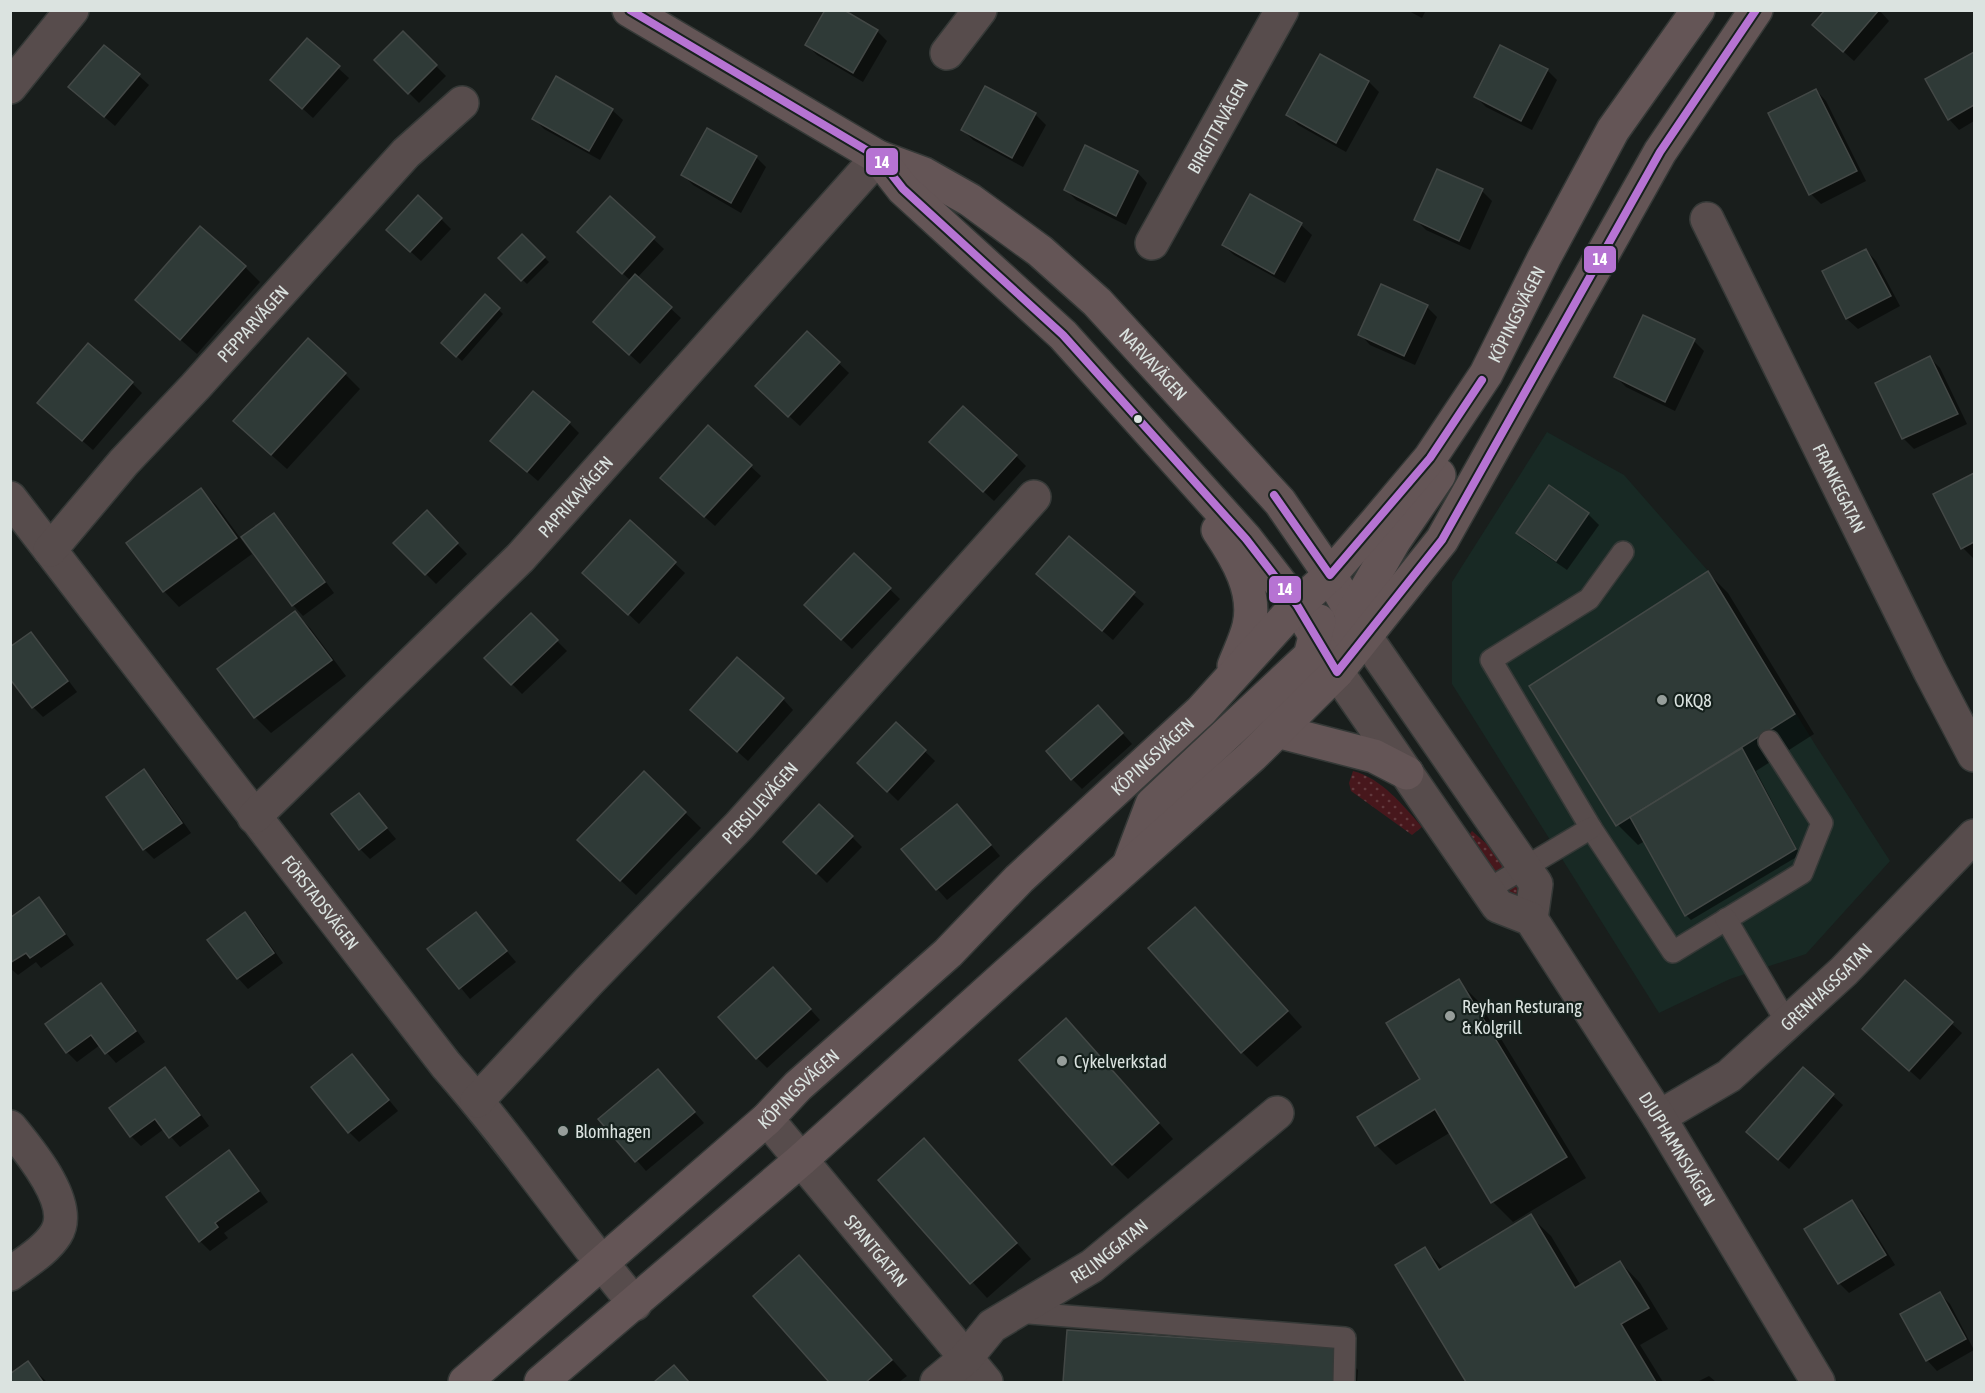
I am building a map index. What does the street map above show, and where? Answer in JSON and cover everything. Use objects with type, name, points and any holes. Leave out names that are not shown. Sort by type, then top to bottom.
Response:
[{"type":"main road","name":"NARVAVÄGEN","points":[[629,10],[878,157],[924,174],[970,200],[1040,252],[1097,302],[1280,502],[1330,575],[1359,625]]},
{"type":"main road","name":"KÖPINGSVÄGEN","points":[[465,1383],[766,1119],[798,1086],[948,952],[1019,879],[1201,711],[1297,605],[1330,575],[1430,458],[1486,375],[1544,258],[1613,130],[1698,10]]},
{"type":"main road","points":[[1359,625],[1442,540],[1660,152],[1756,10]]},
{"type":"main road","name":"NARVAVÄGEN","points":[[878,157],[903,189],[1063,335],[1257,552],[1297,605],[1337,672]]},
{"type":"main road","points":[[541,1383],[801,1160],[1277,731],[1337,672],[1394,541],[1477,418],[1486,375]]},
{"type":"main road","points":[[1213,503],[1214,525],[1240,567],[1248,585],[1250,599],[1250,626],[1228,681]]},
{"type":"main road","points":[[1128,866],[1152,804],[1310,656],[1330,575]]},
{"type":"main road","points":[[1277,731],[1374,756],[1407,773]]},
{"type":"street","points":[[10,87],[72,10]]},
{"type":"street","points":[[947,53],[980,10]]},
{"type":"street","name":"BIRGITTAVÄGEN","points":[[1152,243],[1282,10]]},
{"type":"street","name":"PEPPARVÄGEN","points":[[50,550],[124,462],[202,379],[405,153],[462,103]]},
{"type":"street","name":"PAPRIKAVÄGEN","points":[[254,817],[520,558],[878,157]]},
{"type":"street","name":"FRANKEGATAN","points":[[1707,219],[1930,671],[1974,755]]},
{"type":"street","name":"PERSILJEVÄGEN","points":[[477,1101],[739,826],[1034,497]]},
{"type":"street","name":"FÖRSTADSVÄGEN","points":[[10,498],[438,1056],[477,1101],[635,1304]]},
{"type":"street","points":[[1337,672],[1498,906],[1531,919],[1536,884],[1359,625]]},
{"type":"street","name":"GRENHAGSGATAN","points":[[1659,1117],[1729,1076],[1844,971],[1974,836]]},
{"type":"street","name":"DJUPHAMNSVÄGEN","points":[[1531,919],[1659,1117],[1818,1383]]},
{"type":"street","name":"RELINGGATAN","points":[[937,1383],[966,1358],[992,1326],[1092,1266],[1277,1113]]},
{"type":"street","name":"SPANTGATAN","points":[[766,1119],[986,1383]]},
{"type":"street","points":[[10,1126],[52,1186],[62,1218],[57,1233],[37,1254],[10,1274]]},
{"type":"lane","points":[[1623,552],[1589,599],[1491,660],[1591,828],[1673,952],[1802,873],[1822,823],[1769,741]]},
{"type":"lane","points":[[1487,890],[1591,828]]},
{"type":"lane","points":[[1726,919],[1787,1023]]},
{"type":"lane","points":[[1015,1312],[1345,1338],[1344,1383]]},
{"type":"shaded area","points":[[1547,432],[1624,475],[1708,571],[1890,861],[1806,954],[1730,979],[1659,1013],[1452,684],[1452,582]]},
{"type":"shaded area","points":[[1353,771],[1382,786],[1422,827],[1412,835],[1351,791],[1349,783]]},
{"type":"shaded area","points":[[1472,831],[1497,853],[1525,893],[1518,907],[1467,838]]},
{"type":"building","points":[[825,10],[844,10],[878,30],[853,73],[805,45]]},
{"type":"building","points":[[1825,10],[1879,10],[1843,52],[1812,25]]},
{"type":"building","points":[[403,31],[437,65],[408,94],[374,60]]},
{"type":"building","points":[[307,38],[340,66],[302,109],[270,80]]},
{"type":"building","points":[[104,45],[140,74],[104,117],[68,87]]},
{"type":"building","points":[[1500,45],[1548,69],[1521,121],[1474,97]]},
{"type":"building","points":[[1974,52],[1974,105],[1948,120],[1925,79]]},
{"type":"building","points":[[1320,54],[1369,81],[1336,143],[1286,115]]},
{"type":"building","points":[[556,76],[613,109],[589,151],[532,119]]},
{"type":"building","points":[[985,86],[1036,113],[1012,158],[961,130]]},
{"type":"building","points":[[1816,89],[1857,171],[1809,195],[1768,113]]},
{"type":"building","points":[[707,128],[757,156],[731,203],[681,175]]},
{"type":"building","points":[[1085,145],[1138,171],[1116,216],[1064,190]]},
{"type":"building","points":[[1437,169],[1483,189],[1459,241],[1414,220]]},
{"type":"building","points":[[1250,194],[1302,223],[1274,274],[1222,245]]},
{"type":"building","points":[[418,195],[442,218],[410,252],[386,230]]},
{"type":"building","points":[[610,196],[655,237],[622,274],[577,232]]},
{"type":"building","points":[[200,226],[246,266],[180,340],[135,300]]},
{"type":"building","points":[[522,234],[545,257],[521,281],[498,258]]},
{"type":"building","points":[[1866,249],[1891,296],[1846,319],[1822,271]]},
{"type":"building","points":[[635,274],[672,307],[629,355],[593,322]]},
{"type":"building","points":[[1381,284],[1428,305],[1404,356],[1358,335]]},
{"type":"building","points":[[485,294],[500,308],[456,357],[441,343]]},
{"type":"building","points":[[1643,315],[1695,339],[1665,402],[1614,377]]},
{"type":"building","points":[[807,331],[840,362],[788,417],[755,386]]},
{"type":"building","points":[[308,338],[346,373],[271,455],[233,421]]},
{"type":"building","points":[[88,343],[133,382],[82,441],[37,403]]},
{"type":"building","points":[[1930,356],[1958,414],[1902,439],[1875,383]]},
{"type":"building","points":[[533,391],[570,422],[527,472],[490,441]]},
{"type":"building","points":[[963,406],[1017,455],[983,492],[929,442]]},
{"type":"building","points":[[708,425],[752,465],[704,517],[660,478]]},
{"type":"building","points":[[1974,473],[1974,542],[1961,549],[1933,494]]},
{"type":"building","points":[[1549,485],[1589,513],[1556,561],[1516,533]]},
{"type":"building","points":[[201,488],[237,538],[163,592],[126,543]]},
{"type":"building","points":[[427,510],[458,543],[425,575],[393,543]]},
{"type":"building","points":[[274,513],[325,582],[292,606],[241,537]]},
{"type":"building","points":[[630,520],[676,562],[628,615],[582,573]]},
{"type":"building","points":[[1069,536],[1135,592],[1102,631],[1036,574]]},
{"type":"building","points":[[854,553],[891,588],[841,640],[804,605]]},
{"type":"building","name":"OKQ8","points":[[1708,571],[1795,714],[1616,826],[1529,686]]},
{"type":"building","points":[[295,611],[332,660],[254,718],[217,669]]},
{"type":"building","points":[[531,613],[558,640],[511,685],[484,658]]},
{"type":"building","points":[[31,632],[68,681],[32,708],[10,679],[10,647]]},
{"type":"building","points":[[737,657],[784,698],[737,752],[690,710]]},
{"type":"building","points":[[1098,705],[1123,733],[1071,780],[1046,751]]},
{"type":"building","points":[[896,722],[926,750],[887,792],[857,763]]},
{"type":"building","points":[[1742,748],[1796,849],[1685,916],[1630,817]]},
{"type":"building","points":[[144,769],[182,823],[143,850],[106,797]]},
{"type":"building","points":[[644,771],[686,812],[620,881],[577,840]]},
{"type":"building","points":[[359,793],[387,828],[359,850],[331,814]]},
{"type":"building","points":[[819,804],[853,836],[816,874],[783,842]]},
{"type":"building","points":[[957,804],[991,845],[936,890],[901,849]]},
{"type":"building","points":[[39,897],[65,934],[30,958],[26,953],[10,963],[10,918]]},
{"type":"building","points":[[1195,907],[1288,1011],[1241,1053],[1148,948]]},
{"type":"building","points":[[245,912],[274,953],[237,979],[207,940]]},
{"type":"building","points":[[476,912],[507,951],[459,989],[427,949]]},
{"type":"building","points":[[773,967],[811,1009],[756,1059],[718,1017]]},
{"type":"building","points":[[1459,979],[1567,1157],[1491,1203],[1435,1109],[1375,1146],[1357,1117],[1420,1079],[1386,1023]]},
{"type":"building","points":[[1905,980],[1953,1022],[1909,1071],[1862,1029]]},
{"type":"building","points":[[101,983],[136,1031],[105,1054],[91,1035],[66,1053],[45,1024]]},
{"type":"building","points":[[1066,1018],[1159,1123],[1112,1165],[1019,1060]]},
{"type":"building","points":[[352,1054],[389,1100],[348,1133],[311,1087]]},
{"type":"building","points":[[165,1067],[200,1115],[169,1138],[155,1119],[130,1137],[109,1108]]},
{"type":"building","points":[[1803,1067],[1834,1094],[1778,1160],[1746,1132]]},
{"type":"building","points":[[658,1069],[695,1112],[635,1162],[598,1119]]},
{"type":"building","points":[[924,1138],[1017,1243],[970,1284],[878,1180]]},
{"type":"building","points":[[229,1150],[259,1191],[215,1223],[218,1227],[199,1242],[166,1197]]},
{"type":"building","points":[[1852,1200],[1886,1255],[1838,1284],[1804,1229]]},
{"type":"building","points":[[1531,1214],[1575,1288],[1620,1261],[1649,1308],[1621,1324],[1656,1382],[1466,1382],[1395,1265],[1425,1247],[1439,1270]]},
{"type":"building","points":[[799,1255],[892,1360],[866,1382],[829,1382],[753,1296]]},
{"type":"building","points":[[1940,1292],[1966,1339],[1926,1361],[1900,1314]]},
{"type":"building","points":[[1067,1330],[1338,1348],[1336,1382],[1063,1382]]},
{"type":"building","points":[[28,1361],[43,1382],[10,1382],[10,1374]]},
{"type":"building","points":[[674,1365],[689,1382],[654,1382]]},
{"type":"transit line","name":"14","points":[[630,10],[878,157],[903,189],[1063,335],[1246,539],[1297,605],[1337,672],[1442,540],[1660,152],[1756,10]]},
{"type":"transit line","name":"14","points":[[1274,495],[1330,575],[1430,458],[1482,380]]},
{"type":"place","name":"OKQ8","points":[[1662,700]]},
{"type":"place","name":"Reyhan Resturang & Kolgrill","points":[[1450,1016]]},
{"type":"place","name":"Cykelverkstad","points":[[1062,1061]]},
{"type":"place","name":"Blomhagen","points":[[563,1131]]}]
